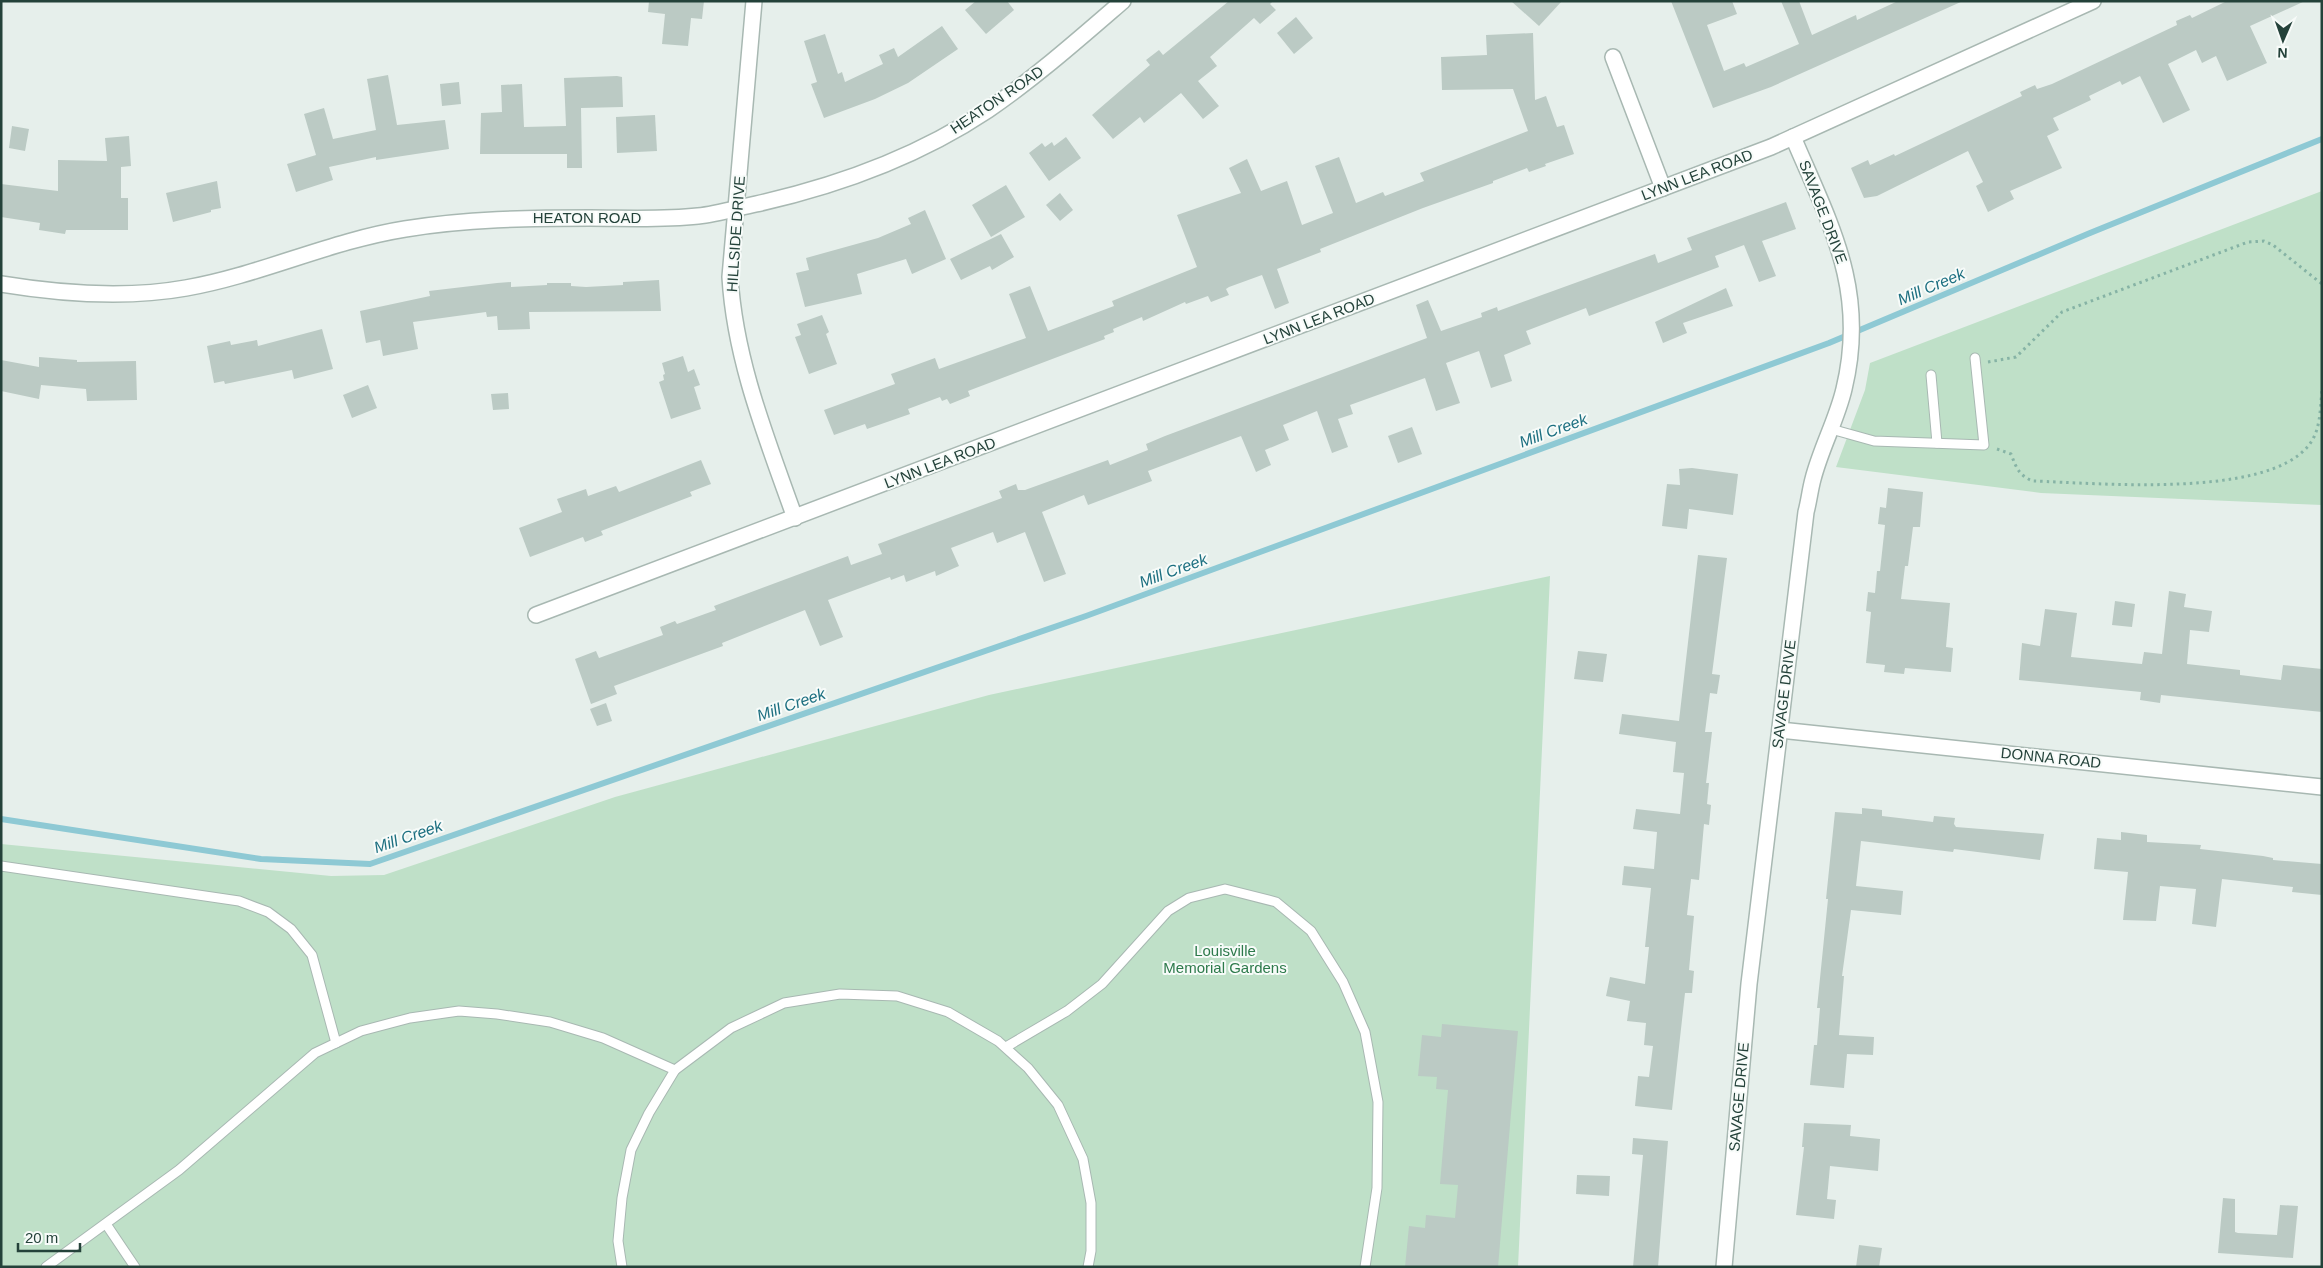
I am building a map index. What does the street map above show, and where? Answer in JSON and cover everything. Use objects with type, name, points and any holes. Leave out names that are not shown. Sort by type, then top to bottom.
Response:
[{"type":"street","name":"HILLSIDE DRIVE","points":[[754,1],[730,278],[732,314],[741,358],[762,427],[795,518]]},
{"type":"street","name":"HEATON ROAD","points":[[1,284],[69,294],[138,294],[187,288],[248,272],[353,240],[404,229],[473,220],[698,216],[800,194],[850,178],[951,132],[986,111],[1038,74],[1123,1]]},
{"type":"street","name":"LYNN LEA ROAD","points":[[536,615],[1793,137],[2092,1]]},
{"type":"street","points":[[1613,57],[1663,188]]},
{"type":"street","name":"SAVAGE DRIVE","points":[[1724,1267],[1749,984],[1806,512],[1813,478],[1844,389],[1850,348],[1852,312],[1846,274],[1834,234],[1793,137]]},
{"type":"street","name":"DONNA ROAD","points":[[1780,730],[2322,787]]},
{"type":"lane","points":[[1831,429],[1874,441],[1984,445],[1975,361]]},
{"type":"lane","points":[[1931,375],[1937,443]]},
{"type":"lane","points":[[1,866],[239,901],[268,912],[291,929],[312,955],[336,1043]]},
{"type":"lane","points":[[1006,1048],[1067,1011],[1102,984],[1168,911],[1189,898],[1225,889],[1276,902],[1311,931],[1343,982],[1365,1032],[1378,1102],[1377,1188],[1365,1267]]},
{"type":"lane","points":[[622,1267],[618,1241],[622,1198],[631,1150],[649,1113],[675,1070],[731,1028],[784,1003],[840,994],[897,996],[948,1012],[998,1041],[1028,1068],[1058,1105],[1083,1159],[1091,1203],[1091,1251],[1088,1267]]},
{"type":"lane","points":[[46,1267],[179,1170],[315,1053],[361,1031],[410,1018],[459,1011],[550,1022],[603,1038],[675,1070]]},
{"type":"lane","points":[[106,1224],[135,1267]]},
{"type":"path","points":[[1975,361],[2016,357],[2062,312],[2248,242],[2264,241],[2273,245],[2322,284]]},
{"type":"path","points":[[1984,445],[2011,454],[2018,470],[2025,478],[2033,481],[2157,485],[2260,474],[2293,460],[2310,444],[2318,427],[2322,390]]},
{"type":"green space","points":[[2322,191],[2322,505],[2041,493],[1836,467],[1865,390],[1870,363]]},
{"type":"green space","name":"Louisville Memorial Gardens","points":[[1550,576],[1518,1267],[1,1267],[1,844],[331,876],[384,875],[615,797],[989,695]]},
{"type":"building","points":[[649,1],[704,1],[702,19],[691,18],[688,46],[662,44],[665,14],[648,12]]},
{"type":"building","points":[[976,1],[1007,1],[1014,10],[986,34],[965,10]]},
{"type":"building","points":[[1229,1],[1273,1],[1270,4],[1276,10],[1260,24],[1254,18],[1210,57],[1217,66],[1198,81],[1219,106],[1203,119],[1181,93],[1144,123],[1140,117],[1113,139],[1092,115],[1150,65],[1146,60],[1159,50],[1163,55]]},
{"type":"building","points":[[1511,1],[1562,1],[1539,26]]},
{"type":"building","points":[[1671,1],[1732,1],[1737,14],[1707,25],[1724,71],[1744,63],[1746,67],[1799,44],[1781,1],[1799,1],[1812,35],[1856,15],[1857,20],[1898,1],[1963,1],[1771,87],[1713,108]]},
{"type":"building","points":[[2227,1],[2305,1],[2250,26],[2267,63],[2227,81],[2216,56],[2202,63],[2196,50],[2168,64],[2190,110],[2163,123],[2140,76],[2122,85],[2120,81],[2089,96],[2091,100],[2053,118],[2059,130],[2047,136],[2062,168],[2010,191],[2014,199],[1988,212],[1976,186],[1983,182],[1968,151],[1877,196],[1864,198],[1851,168],[1868,160],[1870,165],[1894,154],[1895,156],[2022,96],[2020,92],[2035,85],[2037,89],[2052,84],[2177,25],[2176,21],[2190,15],[2192,18]]},
{"type":"building","points":[[1296,17],[1313,38],[1294,54],[1277,33]]},
{"type":"building","points":[[942,26],[958,49],[908,83],[875,99],[824,118],[811,84],[817,82],[804,41],[825,34],[838,74],[842,72],[845,82],[883,64],[879,55],[894,48],[898,57]]},
{"type":"building","points":[[1533,33],[1535,100],[1546,96],[1557,127],[1564,125],[1574,154],[1529,172],[1527,168],[1493,181],[1493,183],[1423,208],[1320,249],[1321,252],[1277,269],[1289,303],[1275,309],[1262,275],[1229,287],[1226,289],[1229,295],[1211,302],[1208,296],[1186,304],[1185,302],[1143,321],[1142,317],[1113,329],[1114,332],[1104,336],[1105,339],[968,391],[970,396],[950,404],[947,399],[942,401],[940,397],[908,409],[910,414],[867,429],[865,424],[834,435],[824,410],[895,384],[891,374],[935,358],[939,369],[1026,338],[1009,294],[1030,286],[1048,331],[1114,306],[1112,301],[1197,267],[1177,215],[1241,193],[1229,168],[1247,159],[1261,191],[1287,181],[1302,225],[1333,213],[1315,166],[1339,157],[1356,203],[1383,192],[1385,196],[1424,181],[1420,173],[1528,131],[1513,89],[1442,90],[1441,57],[1487,55],[1486,35]]},
{"type":"building","points":[[388,75],[397,125],[445,120],[449,149],[376,160],[376,157],[329,167],[333,180],[296,192],[287,164],[316,155],[304,114],[324,108],[333,139],[376,130],[367,79]]},
{"type":"building","points":[[622,77],[623,107],[581,108],[582,168],[567,168],[567,154],[480,154],[481,113],[502,112],[501,85],[522,84],[524,127],[566,126],[564,78]]},
{"type":"building","points":[[459,82],[461,104],[442,106],[440,84]]},
{"type":"building","points":[[655,115],[657,151],[617,153],[616,117]]},
{"type":"building","points":[[12,126],[29,129],[25,151],[9,148]]},
{"type":"building","points":[[129,136],[131,166],[121,167],[121,198],[128,198],[128,230],[66,230],[65,234],[39,230],[40,223],[1,217],[1,184],[58,191],[58,160],[107,161],[105,138]]},
{"type":"building","points":[[1066,137],[1081,158],[1049,181],[1029,153],[1042,143],[1045,147],[1052,142],[1054,146]]},
{"type":"building","points":[[217,181],[221,208],[173,222],[166,193]]},
{"type":"building","points":[[1006,185],[1025,217],[991,237],[972,205]]},
{"type":"building","points":[[1060,193],[1073,210],[1060,221],[1046,205]]},
{"type":"building","points":[[1786,202],[1796,229],[1762,241],[1776,276],[1759,282],[1744,245],[1715,256],[1719,267],[1589,316],[1586,308],[1526,331],[1531,344],[1504,355],[1512,381],[1491,388],[1479,351],[1446,363],[1460,403],[1436,411],[1425,378],[1350,405],[1353,414],[1338,419],[1348,447],[1332,453],[1317,411],[1283,425],[1289,440],[1265,450],[1271,465],[1256,472],[1241,436],[1148,471],[1152,481],[1088,505],[1084,495],[1042,512],[1066,574],[1044,582],[1025,532],[997,543],[993,532],[951,548],[959,566],[936,576],[935,571],[906,582],[904,575],[891,580],[890,577],[828,600],[843,637],[820,646],[805,610],[722,643],[723,646],[614,686],[617,694],[591,704],[575,659],[596,651],[599,658],[663,635],[660,627],[675,621],[677,624],[716,610],[714,606],[848,556],[851,565],[882,554],[878,544],[1002,498],[999,491],[1016,484],[1018,490],[1025,490],[1108,460],[1110,465],[1148,450],[1146,444],[1165,436],[1427,338],[1416,305],[1428,300],[1441,331],[1482,317],[1481,313],[1497,307],[1498,311],[1655,254],[1658,263],[1692,250],[1687,238]]},
{"type":"building","points":[[925,210],[946,259],[912,274],[906,259],[857,274],[862,294],[805,307],[796,273],[809,270],[806,258],[878,238],[911,224],[908,218]]},
{"type":"building","points":[[1001,234],[1014,257],[992,270],[990,266],[961,280],[950,259]]},
{"type":"building","points":[[659,280],[661,311],[529,312],[530,329],[498,330],[497,316],[487,317],[486,312],[413,322],[418,349],[383,356],[380,340],[366,343],[360,311],[430,296],[429,291],[497,283],[511,282],[511,287],[547,285],[547,283],[571,283],[571,286],[586,287],[623,285],[623,282]]},
{"type":"building","points":[[1726,288],[1733,306],[1683,323],[1687,333],[1663,343],[1655,322]]},
{"type":"building","points":[[822,315],[829,332],[826,334],[837,364],[809,374],[795,337],[801,335],[797,324]]},
{"type":"building","points":[[322,329],[333,369],[294,379],[292,370],[225,384],[224,381],[214,383],[207,346],[230,341],[231,345],[257,340],[258,346]]},
{"type":"building","points":[[683,356],[688,372],[694,369],[700,385],[694,387],[701,409],[671,419],[659,382],[664,380],[663,375],[665,374],[662,363]]},
{"type":"building","points":[[39,357],[77,360],[77,362],[136,361],[137,400],[87,401],[86,389],[41,385],[39,399],[1,391],[1,360],[39,367]]},
{"type":"building","points":[[368,385],[377,408],[352,418],[343,395]]},
{"type":"building","points":[[508,393],[509,409],[493,410],[491,394]]},
{"type":"building","points":[[1412,427],[1422,454],[1398,463],[1388,436]]},
{"type":"building","points":[[701,460],[711,484],[690,492],[692,496],[601,531],[603,535],[585,542],[583,537],[530,557],[519,528],[562,512],[557,499],[586,489],[588,496],[616,486],[619,492]]},
{"type":"building","points":[[1692,468],[1738,474],[1733,515],[1689,509],[1687,529],[1662,526],[1667,484],[1680,485],[1679,469]]},
{"type":"building","points":[[1888,488],[1923,492],[1920,527],[1913,527],[1901,599],[1950,603],[1946,647],[1953,648],[1951,672],[1905,668],[1904,674],[1884,672],[1885,665],[1866,663],[1871,612],[1866,611],[1868,592],[1875,593],[1877,571],[1880,571],[1885,525],[1878,524],[1880,507],[1886,508]]},
{"type":"building","points":[[1698,555],[1727,558],[1712,674],[1720,675],[1717,694],[1710,693],[1705,732],[1712,732],[1706,783],[1709,783],[1707,804],[1711,805],[1709,825],[1704,824],[1699,880],[1691,879],[1687,915],[1694,916],[1689,970],[1694,971],[1692,993],[1685,993],[1672,1110],[1635,1106],[1638,1076],[1649,1077],[1653,1046],[1644,1045],[1646,1023],[1627,1021],[1630,1001],[1606,996],[1610,977],[1645,984],[1649,947],[1645,947],[1651,888],[1622,885],[1624,866],[1654,869],[1657,832],[1633,829],[1636,809],[1680,814],[1684,773],[1673,772],[1676,742],[1619,734],[1622,714],[1679,721]]},
{"type":"building","points":[[2169,591],[2186,594],[2184,607],[2212,611],[2209,632],[2190,630],[2187,664],[2240,670],[2240,675],[2281,680],[2283,665],[2322,669],[2322,712],[2161,695],[2160,703],[2140,700],[2141,692],[2019,680],[2022,643],[2040,646],[2045,609],[2077,613],[2071,657],[2142,664],[2144,652],[2162,654]]},
{"type":"building","points":[[2115,601],[2135,604],[2132,627],[2112,625]]},
{"type":"building","points":[[1578,651],[1607,654],[1603,682],[1574,679]]},
{"type":"building","points":[[606,703],[612,721],[597,726],[590,709]]},
{"type":"building","points":[[1862,808],[1882,810],[1882,816],[1933,822],[1934,816],[1955,818],[1954,824],[1956,827],[2044,834],[2040,860],[1954,849],[1953,852],[1861,841],[1856,886],[1903,891],[1901,915],[1851,910],[1842,976],[1844,976],[1839,1035],[1874,1037],[1873,1055],[1847,1054],[1844,1088],[1810,1085],[1814,1045],[1817,1045],[1820,1008],[1817,1008],[1835,812],[1862,814]]},
{"type":"building","points":[[2121,832],[2147,835],[2147,842],[2201,845],[2200,849],[2263,856],[2273,858],[2273,860],[2322,864],[2322,895],[2292,892],[2293,887],[2222,879],[2216,927],[2192,924],[2196,889],[2160,886],[2156,921],[2123,920],[2128,872],[2094,869],[2097,838],[2121,840]]},
{"type":"building","points":[[1442,1024],[1518,1031],[1498,1267],[1405,1267],[1409,1226],[1425,1228],[1426,1215],[1455,1218],[1458,1185],[1440,1184],[1448,1090],[1436,1089],[1437,1077],[1418,1076],[1422,1035],[1441,1037]]},
{"type":"building","points":[[1804,1123],[1851,1125],[1850,1136],[1880,1139],[1878,1171],[1830,1166],[1827,1199],[1836,1200],[1834,1219],[1796,1215],[1804,1147],[1802,1147]]},
{"type":"building","points":[[1633,1138],[1668,1141],[1658,1267],[1633,1267],[1643,1155],[1632,1154]]},
{"type":"building","points":[[1577,1175],[1610,1176],[1609,1196],[1576,1194]]},
{"type":"building","points":[[2223,1198],[2235,1199],[2235,1232],[2238,1233],[2277,1235],[2280,1205],[2298,1206],[2293,1258],[2218,1253]]},
{"type":"building","points":[[1859,1245],[1882,1248],[1879,1267],[1856,1267]]},
{"type":"waterway","name":"Mill Creek","points":[[1,819],[261,859],[370,864],[1086,616],[1829,343],[2090,233],[2322,139]]}]
